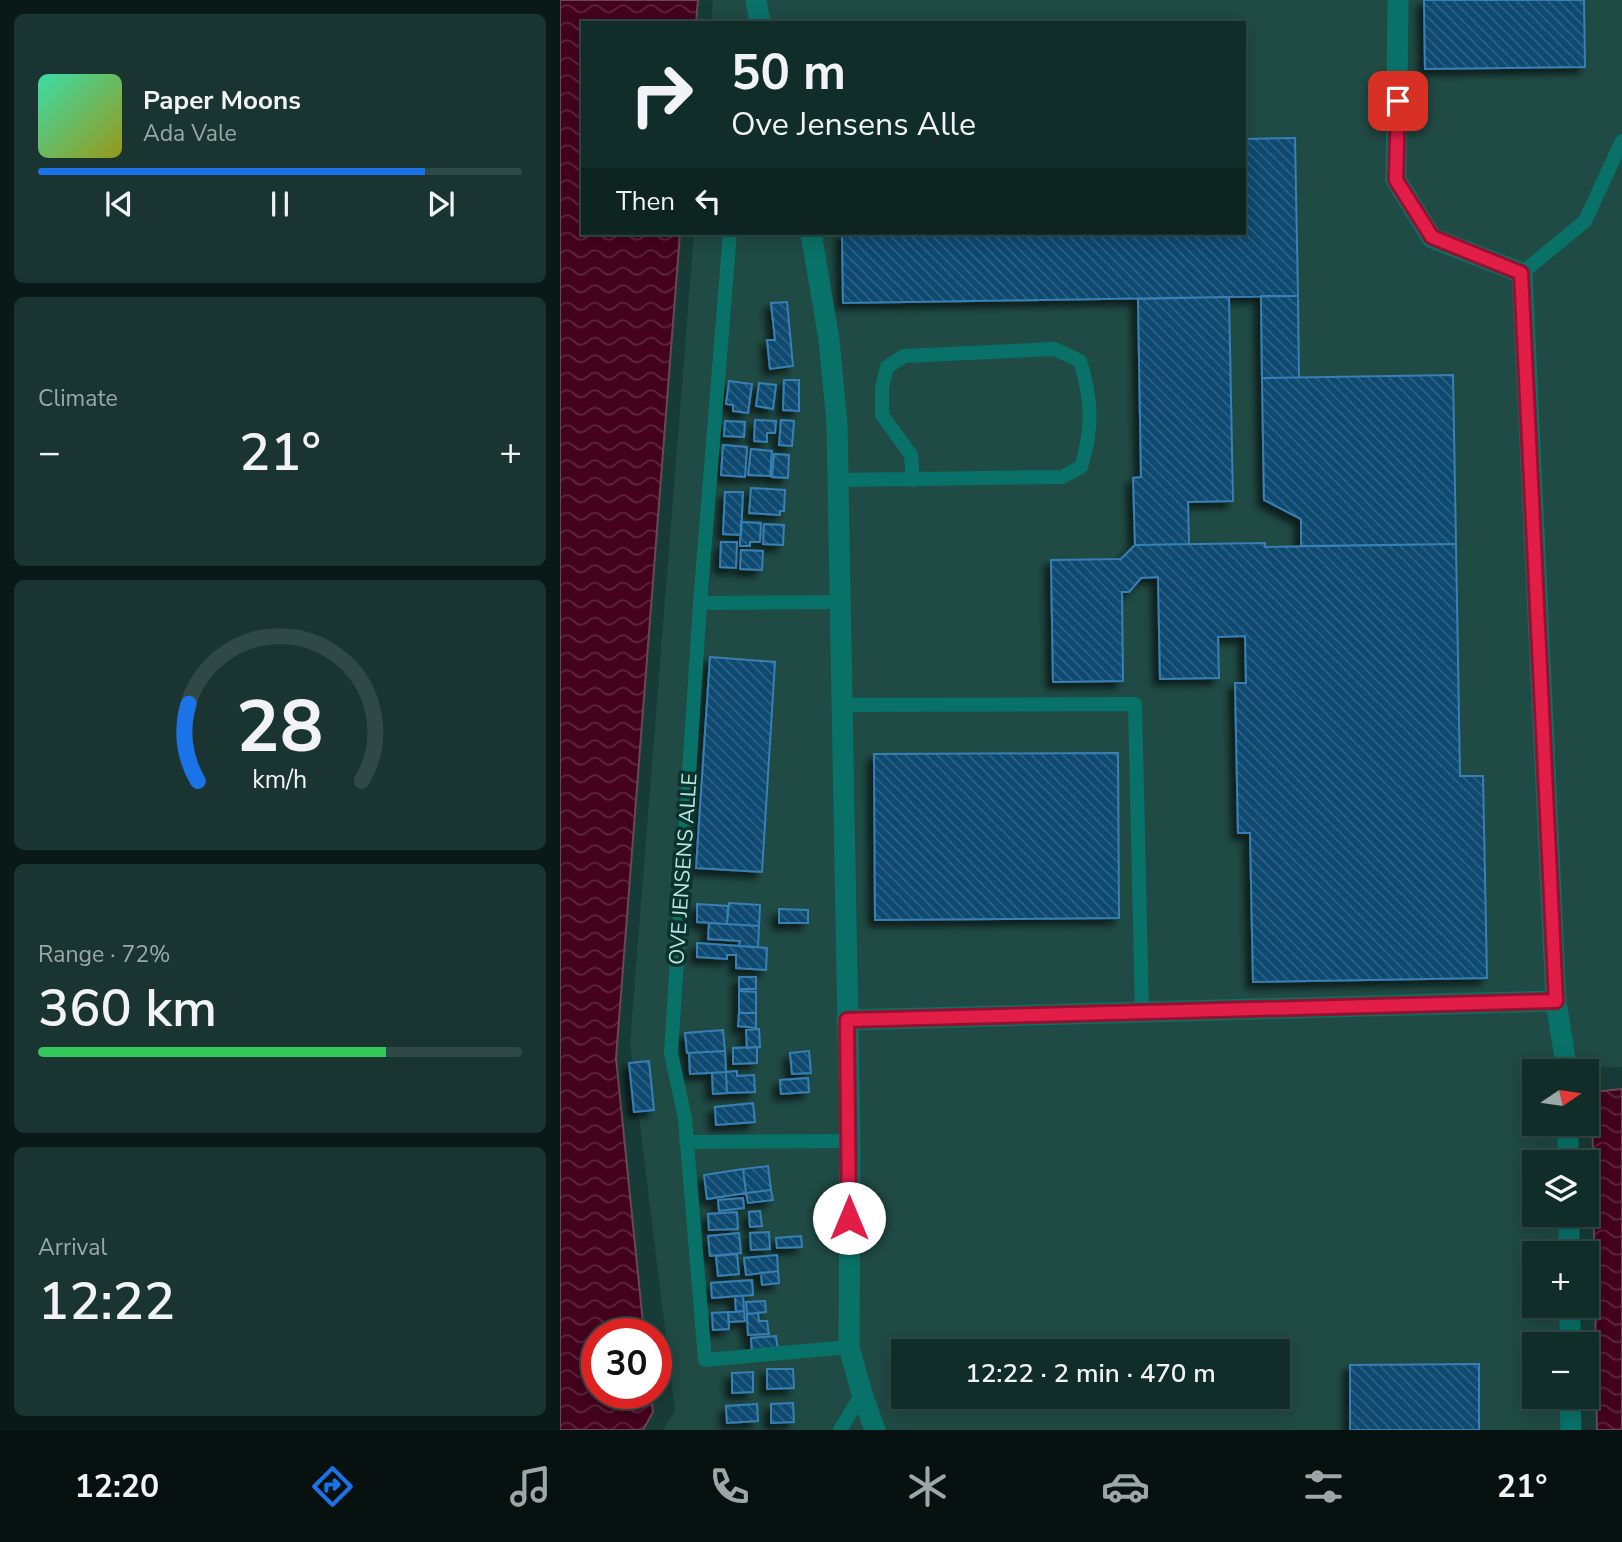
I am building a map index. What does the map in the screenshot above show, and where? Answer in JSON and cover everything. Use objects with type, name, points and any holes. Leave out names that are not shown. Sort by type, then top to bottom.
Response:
[{"type":"street","points":[[756,0],[760,21]]},
{"type":"street","points":[[1398,0],[1396,180],[1432,237],[1521,273],[1556,1001],[1565,1059]]},
{"type":"street","points":[[811,235],[829,340],[837,424],[850,1141],[849,1347],[875,1430]]},
{"type":"street","points":[[847,1020],[1556,1001]]},
{"type":"street","points":[[1570,1409],[1571,1430]]},
{"type":"lane","points":[[1521,273],[1586,221],[1622,141]]},
{"type":"lane","name":"OVE JENSENS ALLE","points":[[730,235],[700,603],[671,1053],[687,1142],[705,1360],[849,1347]]},
{"type":"lane","points":[[838,480],[913,480],[1062,477],[1082,467],[1090,438],[1088,385],[1080,361],[1055,349],[904,356],[887,368],[882,388],[882,415],[911,455],[913,480]]},
{"type":"lane","points":[[700,603],[840,602]]},
{"type":"lane","points":[[842,705],[1135,704],[1142,1012]]},
{"type":"lane","points":[[687,1142],[850,1141]]},
{"type":"lane","points":[[839,1430],[862,1394]]},
{"type":"shaded area","points":[[713,0],[1622,0],[1622,1067],[1600,1067],[1600,1059],[1522,1059],[1522,1136],[1578,1136],[1578,1150],[1522,1150],[1522,1227],[1579,1227],[1579,1241],[1522,1241],[1522,1318],[1580,1318],[1580,1332],[1522,1332],[1522,1409],[1581,1409],[1581,1430],[663,1430],[675,1411],[672,1386],[672,1318],[664,1318],[630,1043],[694,235],[1246,235],[1246,21],[711,21]]},
{"type":"water","points":[[560,0],[698,0],[696,21],[581,21],[581,235],[680,235],[616,1058],[642,1318],[581,1318],[581,1409],[653,1409],[643,1430],[560,1430]]},
{"type":"water","points":[[1622,1089],[1622,1430],[1597,1430],[1599,1332],[1596,1332],[1595,1318],[1599,1318],[1599,1241],[1594,1241],[1594,1227],[1599,1227],[1599,1150],[1593,1150],[1593,1136],[1600,1136],[1600,1091]]},
{"type":"building","points":[[1424,0],[1584,0],[1585,67],[1425,69]]},
{"type":"building","points":[[1295,138],[1298,296],[843,303],[842,235],[1246,235],[1246,139]]},
{"type":"building","points":[[1261,296],[1298,296],[1299,378],[1262,378]]},
{"type":"building","points":[[1229,297],[1233,501],[1188,502],[1189,544],[1135,545],[1133,478],[1141,477],[1138,299]]},
{"type":"building","points":[[787,302],[793,366],[770,369],[767,340],[775,340],[771,303]]},
{"type":"building","points":[[1453,375],[1456,544],[1301,546],[1301,519],[1264,500],[1262,378]]},
{"type":"building","points":[[784,380],[799,380],[799,411],[783,410]]},
{"type":"building","points":[[729,381],[752,384],[748,413],[733,411],[733,405],[726,404]]},
{"type":"building","points":[[759,383],[776,385],[773,409],[756,406]]},
{"type":"building","points":[[755,420],[776,421],[775,433],[767,433],[767,442],[754,441]]},
{"type":"building","points":[[781,420],[794,421],[792,446],[779,445]]},
{"type":"building","points":[[725,421],[745,422],[744,437],[724,436]]},
{"type":"building","points":[[723,445],[747,447],[745,477],[721,475]]},
{"type":"building","points":[[751,449],[772,451],[770,476],[748,475]]},
{"type":"building","points":[[774,454],[789,455],[788,478],[772,477]]},
{"type":"building","points":[[751,488],[785,490],[784,511],[780,511],[780,515],[749,513]]},
{"type":"building","points":[[725,492],[743,492],[741,535],[723,534]]},
{"type":"building","points":[[741,522],[761,523],[760,542],[740,546]]},
{"type":"building","points":[[764,524],[784,525],[783,545],[763,544]]},
{"type":"building","points":[[721,542],[737,542],[736,568],[720,567]]},
{"type":"building","points":[[1265,543],[1265,547],[1456,544],[1460,776],[1483,776],[1487,978],[1253,982],[1250,833],[1238,833],[1235,683],[1246,683],[1245,636],[1218,637],[1219,678],[1160,679],[1158,577],[1141,578],[1129,592],[1122,592],[1123,681],[1053,682],[1051,560],[1121,559],[1135,545]]},
{"type":"building","points":[[741,550],[763,551],[762,570],[740,569]]},
{"type":"building","points":[[710,657],[775,662],[762,872],[696,868]]},
{"type":"building","points":[[1118,753],[1119,918],[875,920],[874,754]]},
{"type":"building","points":[[729,903],[760,905],[759,926],[727,924]]},
{"type":"building","points":[[697,904],[728,906],[727,924],[697,922]]},
{"type":"building","points":[[779,909],[808,910],[808,923],[779,923]]},
{"type":"building","points":[[709,923],[759,926],[758,947],[739,946],[740,941],[708,939]]},
{"type":"building","points":[[697,943],[767,948],[766,970],[736,968],[736,955],[727,955],[727,959],[697,957]]},
{"type":"building","points":[[739,977],[756,977],[756,989],[739,989]]},
{"type":"building","points":[[739,991],[756,992],[756,1013],[739,1013]]},
{"type":"building","points":[[739,1013],[756,1013],[756,1028],[738,1026]]},
{"type":"building","points":[[759,1029],[760,1047],[747,1048],[746,1030]]},
{"type":"building","points":[[723,1030],[725,1051],[687,1053],[685,1033]]},
{"type":"building","points":[[757,1047],[757,1063],[733,1064],[733,1048]]},
{"type":"building","points":[[725,1051],[726,1072],[690,1074],[689,1053]]},
{"type":"building","points":[[809,1051],[811,1073],[792,1074],[790,1053]]},
{"type":"building","points":[[649,1061],[654,1110],[634,1112],[629,1063]]},
{"type":"building","points":[[737,1071],[737,1076],[754,1075],[755,1092],[727,1093],[726,1072]]},
{"type":"building","points":[[726,1072],[727,1093],[713,1094],[712,1073]]},
{"type":"building","points":[[808,1078],[809,1092],[781,1094],[780,1080]]},
{"type":"building","points":[[753,1103],[755,1122],[716,1125],[715,1107]]},
{"type":"building","points":[[768,1166],[771,1190],[746,1193],[743,1169]]},
{"type":"building","points":[[743,1169],[746,1193],[707,1199],[704,1175]]},
{"type":"building","points":[[771,1190],[773,1200],[748,1203],[746,1193]]},
{"type":"building","points":[[743,1198],[744,1208],[719,1211],[718,1200]]},
{"type":"building","points":[[760,1211],[762,1226],[750,1227],[749,1212]]},
{"type":"building","points":[[737,1212],[738,1229],[709,1230],[708,1214]]},
{"type":"building","points":[[769,1232],[770,1249],[751,1250],[750,1233]]},
{"type":"building","points":[[739,1233],[741,1253],[710,1256],[708,1236]]},
{"type":"building","points":[[801,1236],[802,1247],[777,1248],[776,1238]]},
{"type":"building","points":[[737,1254],[739,1274],[718,1276],[716,1256]]},
{"type":"building","points":[[777,1255],[778,1271],[746,1275],[744,1258]]},
{"type":"building","points":[[778,1271],[779,1283],[762,1285],[761,1273]]},
{"type":"building","points":[[752,1280],[753,1295],[712,1298],[711,1283]]},
{"type":"building","points":[[735,1296],[743,1296],[744,1311],[736,1312]]},
{"type":"building","points":[[765,1301],[766,1312],[747,1314],[746,1302]]},
{"type":"building","points":[[744,1311],[745,1321],[729,1322],[728,1312]]},
{"type":"building","points":[[728,1312],[729,1329],[713,1330],[712,1313]]},
{"type":"building","points":[[758,1313],[759,1321],[767,1321],[769,1334],[748,1335],[747,1314]]},
{"type":"building","points":[[776,1336],[778,1351],[752,1353],[751,1338]]},
{"type":"building","points":[[1479,1364],[1479,1430],[1350,1430],[1350,1365]]},
{"type":"building","points":[[767,1369],[793,1369],[794,1388],[767,1389]]},
{"type":"building","points":[[753,1372],[753,1392],[732,1393],[732,1373]]},
{"type":"building","points":[[793,1403],[794,1422],[771,1423],[771,1404]]},
{"type":"building","points":[[757,1404],[758,1421],[727,1423],[726,1406]]},
{"type":"route","points":[[849,1218],[847,1020],[1556,1001],[1521,273],[1432,237],[1396,180],[1398,101]]}]
